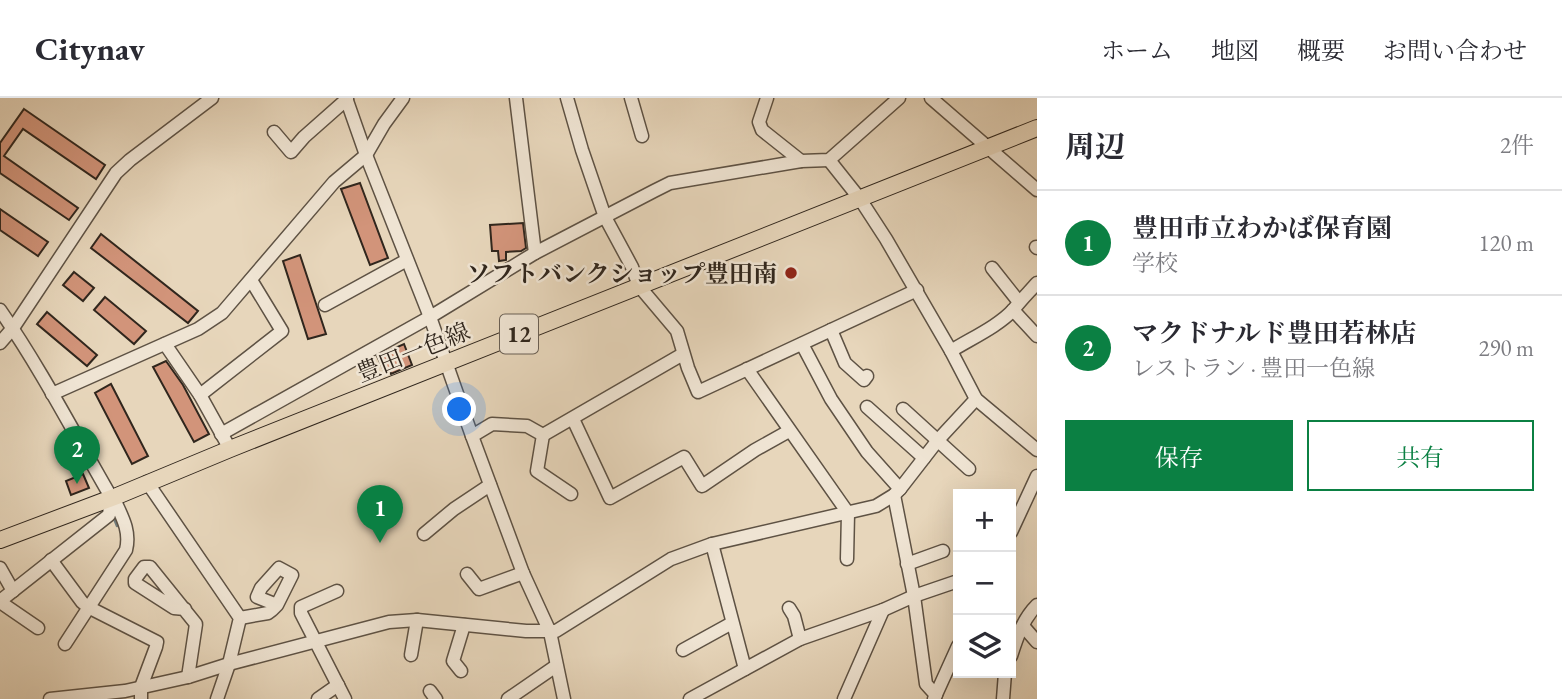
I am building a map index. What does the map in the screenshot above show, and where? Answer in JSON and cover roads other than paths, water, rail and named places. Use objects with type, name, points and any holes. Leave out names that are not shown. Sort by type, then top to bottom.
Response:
[{"type":"main road","name":"豊田一色線","points":[[0,540],[1037,128]]},
{"type":"street","points":[[0,343],[13,328],[116,173],[212,98]]},
{"type":"street","points":[[52,394],[165,344],[222,313],[334,182],[366,155],[403,98]]},
{"type":"street","points":[[516,98],[535,253]]},
{"type":"street","points":[[567,98],[605,217],[632,267],[639,286],[677,331],[698,392],[917,290]]},
{"type":"street","points":[[632,98],[642,136]]},
{"type":"street","points":[[767,98],[759,122],[762,130],[801,161]]},
{"type":"street","points":[[221,434],[430,317],[535,253],[670,183],[801,161],[829,160],[899,98]]},
{"type":"street","points":[[931,98],[1037,190]]},
{"type":"street","points":[[274,132],[291,152],[347,99],[523,573],[550,632],[564,699]]},
{"type":"street","points":[[829,160],[860,199],[917,290],[976,399],[1037,450]]},
{"type":"street","points":[[325,305],[407,260]]},
{"type":"street","points":[[992,268],[1037,336]]},
{"type":"street","points":[[200,395],[282,331],[251,280]]},
{"type":"street","points":[[951,351],[997,322],[1037,283]]},
{"type":"street","points":[[0,310],[112,497],[128,531],[127,550],[65,644]]},
{"type":"street","points":[[831,330],[845,363],[864,380],[867,376]]},
{"type":"street","points":[[165,344],[200,395],[230,449]]},
{"type":"street","points":[[802,344],[831,399],[897,492],[926,684],[935,697]]},
{"type":"street","points":[[543,435],[683,354]]},
{"type":"street","points":[[747,369],[848,513],[846,559]]},
{"type":"street","points":[[50,699],[141,693],[229,664],[389,622],[417,620],[556,631],[671,559],[712,544],[876,506],[897,492],[938,440],[976,399]]},
{"type":"street","points":[[867,407],[924,458]]},
{"type":"street","points":[[903,409],[969,469]]},
{"type":"street","points":[[573,419],[610,498],[684,457],[702,486],[755,450],[789,431]]},
{"type":"street","points":[[472,436],[492,424],[527,426],[543,435]]},
{"type":"street","points":[[543,435],[537,471],[570,494]]},
{"type":"street","points":[[1016,521],[1037,476]]},
{"type":"street","points":[[147,482],[240,618],[217,699]]},
{"type":"street","points":[[424,534],[454,509],[490,485]]},
{"type":"street","points":[[38,628],[0,601],[108,515],[112,497]]},
{"type":"street","points":[[712,544],[745,669]]},
{"type":"street","points":[[907,564],[943,551]]},
{"type":"street","points":[[51,560],[88,607],[157,642],[141,693]]},
{"type":"street","points":[[0,568],[13,591]]},
{"type":"street","points":[[467,574],[479,589],[523,573]]},
{"type":"street","points":[[690,699],[800,639],[953,583]]},
{"type":"street","points":[[337,591],[302,607],[301,613],[345,699]]},
{"type":"street","points":[[240,618],[268,613],[278,605]]},
{"type":"street","points":[[1016,644],[1026,618],[1037,605]]},
{"type":"street","points":[[789,608],[800,639]]},
{"type":"street","points":[[185,609],[196,624],[188,677]]},
{"type":"street","points":[[844,699],[883,610]]},
{"type":"street","points":[[411,654],[417,620]]},
{"type":"street","points":[[684,650],[732,623]]},
{"type":"street","points":[[461,671],[453,661],[464,625]]},
{"type":"street","points":[[1023,626],[1037,642]]},
{"type":"street","points":[[935,697],[953,657]]},
{"type":"street","points":[[508,699],[556,666]]},
{"type":"street","points":[[1003,699],[1004,678]]},
{"type":"street","points":[[318,699],[338,685]]},
{"type":"waterway","points":[[113,516],[117,526]]},
{"type":"place","name":"ソフトバンクショップ豊田南","points":[[791,273]]},
{"type":"place","name":"マクドナルド豊田若林店","points":[[77,484]]},
{"type":"place","name":"豊田市立わかば保育園","points":[[380,543]]}]
